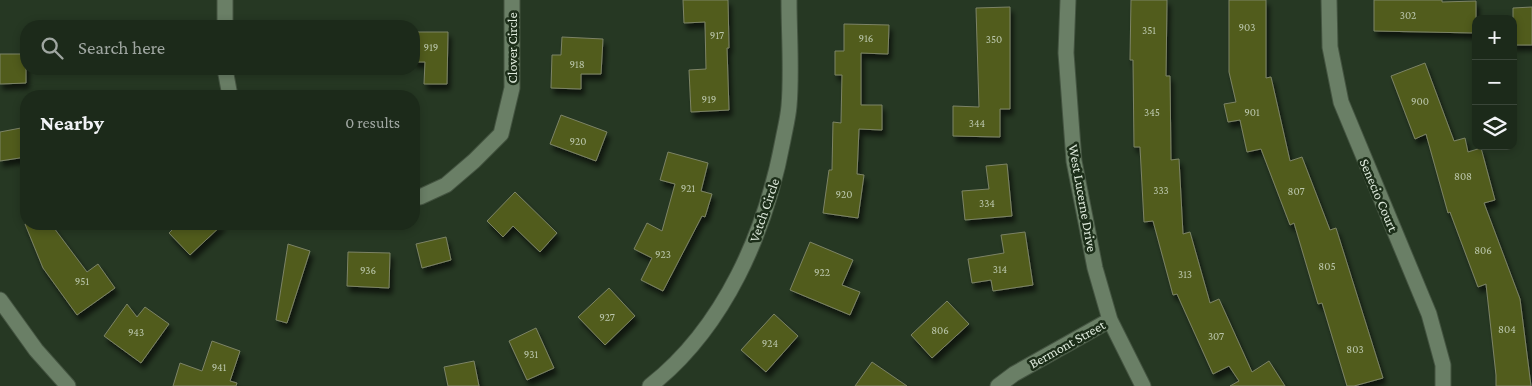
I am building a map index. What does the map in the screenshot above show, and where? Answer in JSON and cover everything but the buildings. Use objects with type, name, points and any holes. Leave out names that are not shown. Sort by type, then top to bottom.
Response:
[{"type":"street","points":[[225,0],[225,20]]},
{"type":"street","name":"Clover Circle","points":[[420,197],[446,185],[501,134],[512,88],[512,0]]},
{"type":"street","name":"Vetch Circle","points":[[650,386],[701,335],[728,294],[754,243],[776,176],[788,107],[789,0]]},
{"type":"street","name":"West Lucerne Drive","points":[[1068,0],[1066,53],[1074,161],[1095,268],[1110,320],[1143,386]]},
{"type":"street","name":"Senecio Court","points":[[1329,0],[1330,47],[1340,102],[1429,314],[1443,365],[1443,386]]},
{"type":"street","points":[[226,75],[229,90]]},
{"type":"street","points":[[0,300],[36,350],[68,386]]},
{"type":"street","name":"Bermont Street","points":[[998,386],[1014,374],[1110,320]]}]
